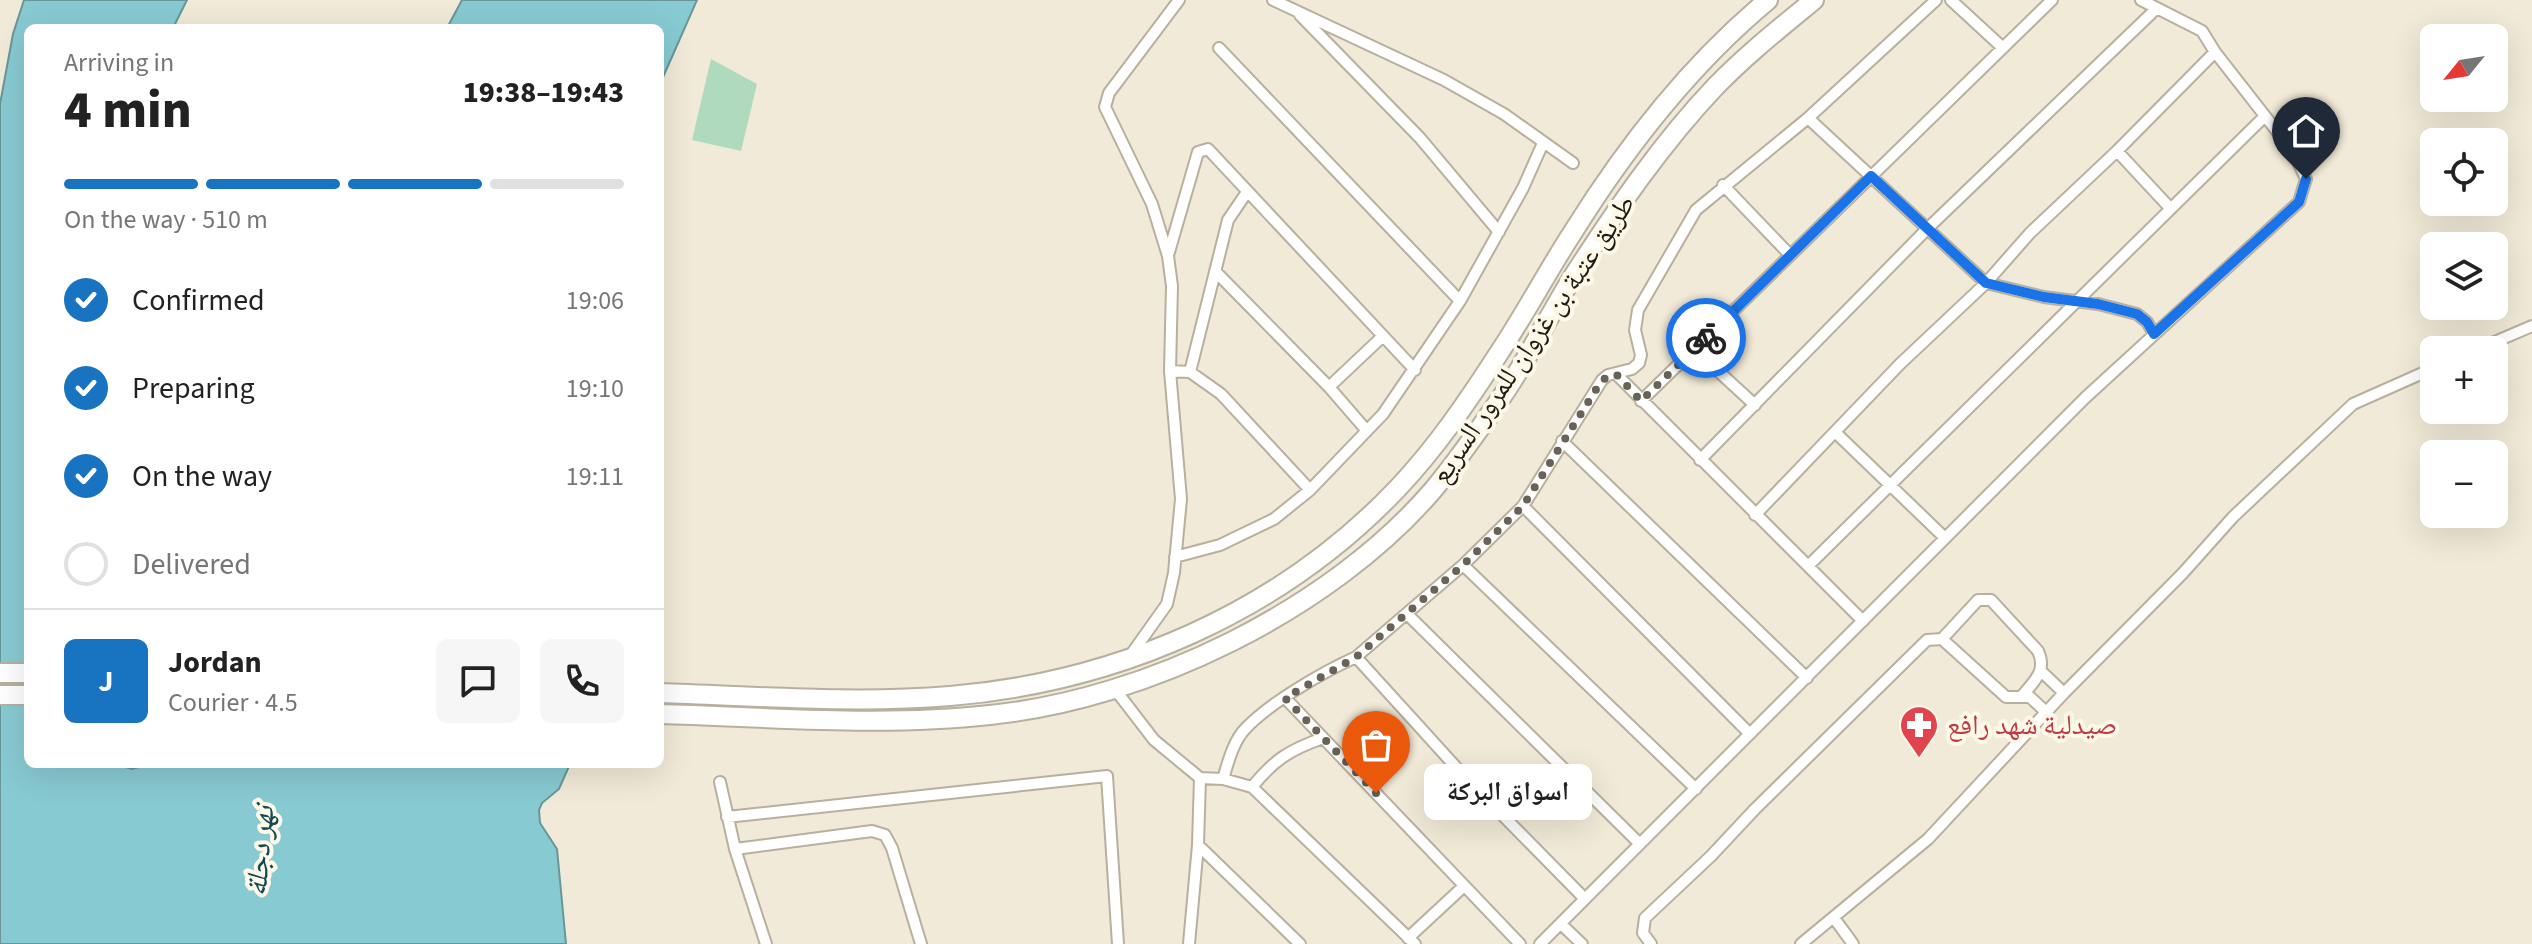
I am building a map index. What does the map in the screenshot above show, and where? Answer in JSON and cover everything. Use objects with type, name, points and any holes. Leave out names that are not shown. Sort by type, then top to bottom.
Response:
[{"type":"highway","name":"طريق عتبة بن غزوان للمرور السريع","points":[[664,693],[919,698],[988,692],[1080,675],[1126,661],[1203,628],[1289,580],[1339,544],[1398,488],[1447,429],[1621,161],[1690,76],[1768,0]]},
{"type":"highway","name":"طريق عتبة بن غزوان للمرور السريع","points":[[664,714],[848,720],[932,719],[1027,710],[1114,688],[1190,660],[1275,618],[1348,568],[1412,511],[1456,461],[1503,394],[1574,277],[1676,131],[1737,66],[1814,0]]},
{"type":"highway","points":[[0,673],[24,673]]},
{"type":"highway","points":[[0,695],[24,695]]},
{"type":"street","points":[[1126,661],[1167,604],[1181,499],[1170,371],[1172,286],[1168,256],[1152,204],[1105,107],[1109,93],[1179,0]]},
{"type":"street","points":[[1273,0],[1444,80],[1504,114],[1573,163]]},
{"type":"street","points":[[1223,779],[1244,729],[1285,698],[1356,657],[1463,565],[1523,506],[1602,380],[1639,363],[1641,355],[1635,330],[1638,310],[1696,210],[1808,118],[1936,0]]},
{"type":"street","points":[[1951,0],[2003,48]]},
{"type":"street","points":[[1641,401],[2052,0]]},
{"type":"street","points":[[1540,944],[2086,397],[2299,202],[2306,179],[2294,153],[2202,31],[2141,0]]},
{"type":"street","points":[[1700,460],[1927,229],[2157,8]]},
{"type":"street","points":[[1294,9],[1420,138],[1499,232]]},
{"type":"street","points":[[1219,48],[1460,301]]},
{"type":"street","points":[[1755,515],[1900,364],[1986,283],[2030,233],[2215,52]]},
{"type":"street","points":[[1808,566],[2264,117]]},
{"type":"street","points":[[1808,118],[1986,283],[2137,314],[2147,322],[2154,334]]},
{"type":"street","points":[[1175,557],[1220,545],[1274,519],[1310,490],[1383,414],[1460,301],[1523,188],[1543,143]]},
{"type":"street","points":[[1168,256],[1198,152],[1208,149],[1415,370]]},
{"type":"street","points":[[2117,151],[2170,208]]},
{"type":"street","points":[[1723,185],[1790,255]]},
{"type":"street","points":[[1190,372],[1228,220],[1247,192]]},
{"type":"street","points":[[1215,271],[1329,387],[1367,431]]},
{"type":"street","points":[[2508,336],[2532,326]]},
{"type":"street","points":[[1329,387],[1383,336]]},
{"type":"street","points":[[1694,349],[1755,405]]},
{"type":"street","points":[[1170,371],[1190,372],[1200,377],[1241,414],[1310,490]]},
{"type":"street","points":[[1616,374],[1863,621]]},
{"type":"street","points":[[1801,944],[1928,839],[2233,517],[2353,404],[2420,374]]},
{"type":"street","points":[[1835,432],[1945,538]]},
{"type":"street","points":[[1562,441],[1807,678]]},
{"type":"street","points":[[1523,506],[1750,734]]},
{"type":"street","points":[[1463,565],[1696,789]]},
{"type":"street","points":[[1651,944],[1642,928],[1649,915],[1927,640],[1942,639],[1978,600],[1991,600],[2043,660],[2042,672],[2022,696]]},
{"type":"street","points":[[1407,614],[1640,844]]},
{"type":"street","points":[[1942,639],[2006,697],[2030,697],[2047,713]]},
{"type":"street","points":[[1356,657],[1465,777],[1585,899]]},
{"type":"street","points":[[2042,672],[2064,693]]},
{"type":"street","points":[[1114,688],[1154,740],[1200,778],[1223,779],[1252,787],[1411,941],[1464,886]]},
{"type":"street","points":[[1285,698],[1520,944]]},
{"type":"street","points":[[1252,787],[1268,767],[1285,753],[1323,738]]},
{"type":"street","points":[[727,817],[1107,776],[1118,944]]},
{"type":"street","points":[[1189,944],[1198,845],[1200,778]]},
{"type":"street","points":[[720,782],[735,849],[766,944]]},
{"type":"street","points":[[735,849],[872,831],[885,835],[892,848],[921,944]]},
{"type":"street","points":[[1198,845],[1300,944]]},
{"type":"street","points":[[1834,918],[1853,944]]},
{"type":"street","points":[[1561,924],[1582,944]]},
{"type":"green space","points":[[711,59],[757,84],[741,151],[692,140]]},
{"type":"water","name":"نهر دجلة","points":[[24,0],[187,0],[175,24],[24,24],[24,768],[568,768],[559,789],[542,803],[539,810],[540,823],[557,849],[566,944],[0,944],[0,104],[13,34]]},
{"type":"water","points":[[462,0],[697,0],[664,75],[664,24],[449,24]]},
{"type":"way so far","points":[[1376,793],[1285,698],[1356,657],[1463,565],[1523,506],[1602,380],[1616,374],[1641,401],[1706,338]]},
{"type":"place","name":"صيدلية شهد رافع","points":[[1919,759]]},
{"type":"place","name":"اسواق البركة","points":[[1376,793]]},
{"type":"route","points":[[1706,338],[1871,176],[1986,283],[2137,314],[2147,322],[2154,334],[2299,202],[2306,179]]}]
